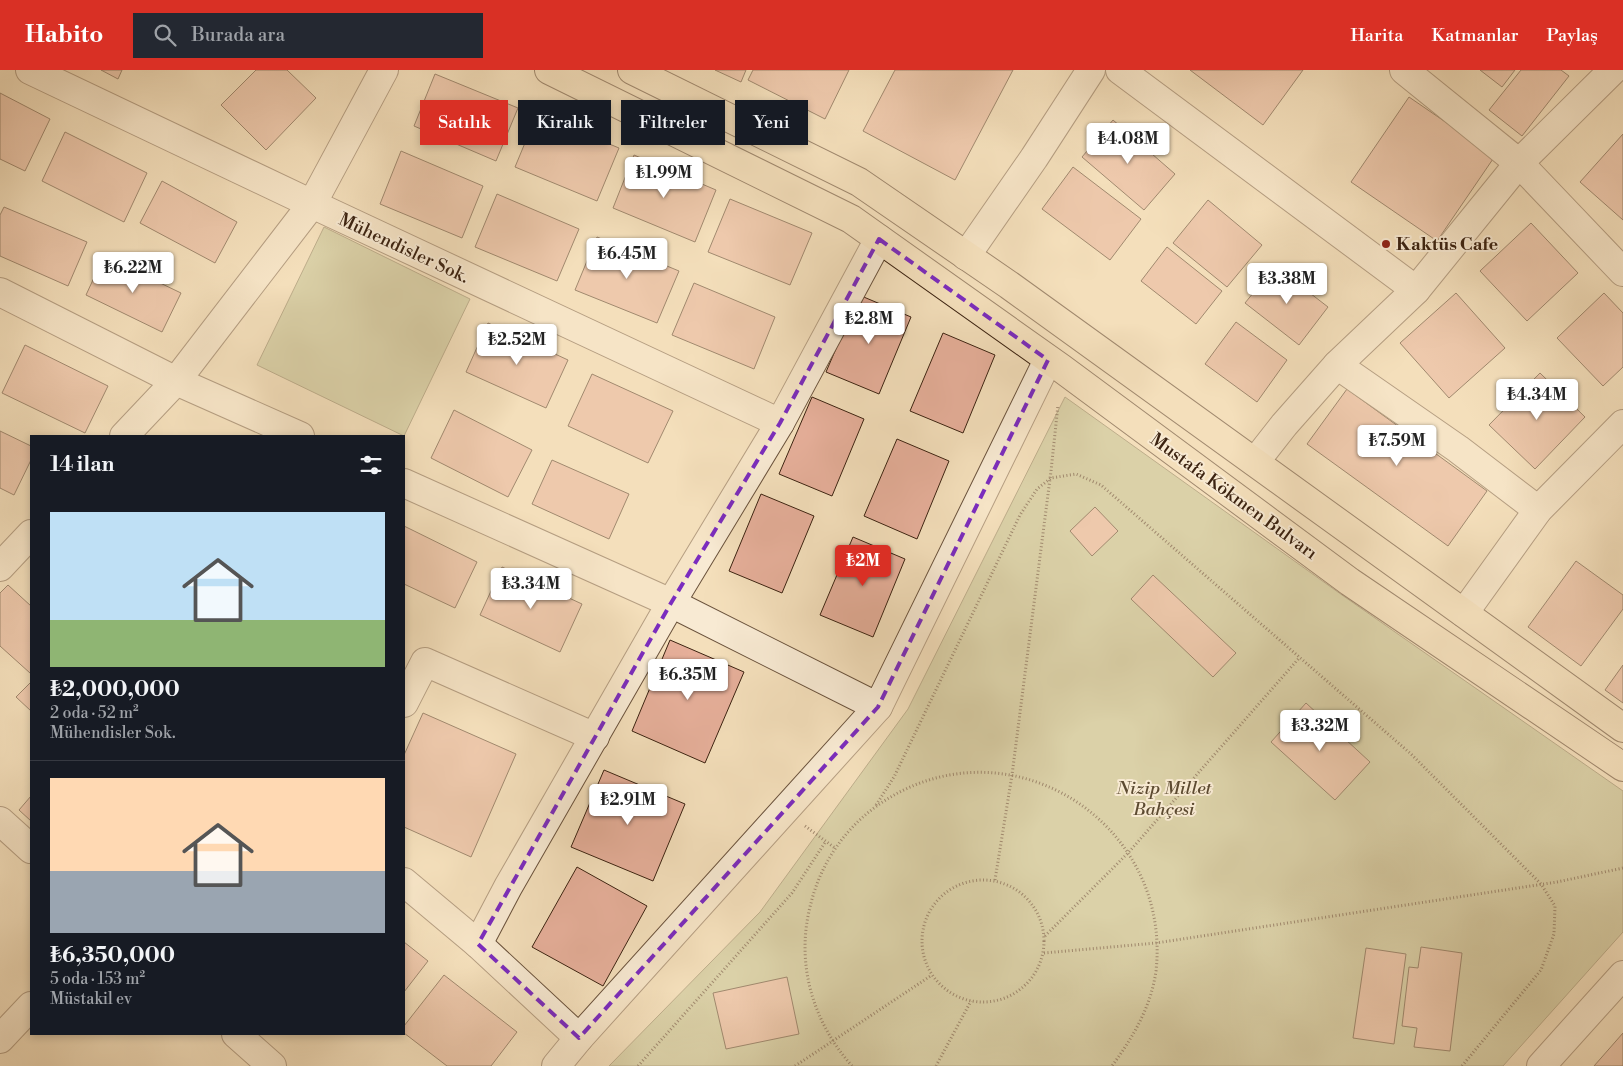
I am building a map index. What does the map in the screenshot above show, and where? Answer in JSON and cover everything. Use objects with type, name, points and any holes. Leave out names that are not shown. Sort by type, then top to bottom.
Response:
[{"type":"main road","name":"Mustafa Kökmen Bulvarı","points":[[549,70],[851,219],[1055,364],[1350,582],[1623,767]]},
{"type":"main road","points":[[632,70],[859,182],[1255,462],[1623,728]]},
{"type":"street","name":"Mühendisler Sok.","points":[[30,70],[780,423]]},
{"type":"street","points":[[125,435],[176,381],[312,204],[384,70]]},
{"type":"street","points":[[966,256],[1034,158],[1091,70]]},
{"type":"street","points":[[1120,70],[1416,290]]},
{"type":"street","points":[[1404,70],[1519,163],[1623,272]]},
{"type":"street","points":[[1255,462],[1284,425],[1337,365],[1416,290],[1519,163],[1613,70]]},
{"type":"street","points":[[478,944],[508,887],[671,602],[780,423],[879,239]]},
{"type":"street","points":[[0,292],[176,381],[298,435]]},
{"type":"street","points":[[556,1066],[579,1038],[878,707],[1055,364]]},
{"type":"street","points":[[1337,365],[1458,449],[1538,510]]},
{"type":"street","points":[[1464,613],[1538,510],[1623,424]]},
{"type":"street","points":[[405,483],[671,602],[878,707]]},
{"type":"street","points":[[405,701],[425,662],[595,737]]},
{"type":"street","points":[[0,821],[30,848]]},
{"type":"street","points":[[405,883],[478,944],[579,1038]]},
{"type":"street","points":[[1541,1066],[1623,975]]},
{"type":"street","points":[[0,1039],[30,1007]]},
{"type":"street","points":[[237,1035],[272,1066]]},
{"type":"path","points":[[995,880],[1012,775],[1051,478],[1055,364]]},
{"type":"path","points":[[876,806],[894,777],[1020,515],[1037,489],[1051,478],[1076,474],[1101,485],[1411,754],[1541,884],[1555,906],[1554,934],[1541,970],[1462,1066]]},
{"type":"path","points":[[1044,937],[1128,853],[1300,657]]},
{"type":"path","points":[[852,1066],[836,1048],[820,1018],[809,986],[804,952],[807,919],[816,886],[830,855],[850,828],[876,806],[905,788],[937,776],[970,772],[1012,775],[1037,781],[1068,795],[1096,815],[1119,839],[1138,869],[1151,902],[1156,943],[1156,972],[1147,1006],[1133,1038],[1112,1066]]},
{"type":"path","points":[[784,811],[836,848]]},
{"type":"path","points":[[638,1066],[792,893],[826,841]]},
{"type":"path","points":[[1044,953],[1156,943],[1541,884],[1623,868]]},
{"type":"path","points":[[979,880],[995,880],[1023,894],[1034,906],[1041,921],[1044,937],[1044,953],[1038,968],[1029,981],[1017,992],[1003,999],[987,1002],[971,1001],[956,996],[942,986],[932,974],[925,960],[922,944],[923,928],[928,914],[937,900],[963,882],[979,880]]},
{"type":"path","points":[[795,1066],[932,974]]},
{"type":"path","points":[[936,1066],[971,1001]]},
{"type":"highlighted area","points":[[879,239],[1048,360],[878,707],[579,1038],[478,944],[671,603],[780,423]]},
{"type":"green space","points":[[324,227],[470,299],[404,435],[257,365]]},
{"type":"green space","name":"Nizip Millet Bahçesi","points":[[1065,397],[1342,595],[1623,791],[1623,932],[1503,1066],[609,1066],[760,912],[908,709]]},
{"type":"building","points":[[101,70],[122,70],[118,79]]},
{"type":"building","points":[[256,70],[287,70],[316,98],[266,150],[221,105]]},
{"type":"building","points":[[715,70],[746,70],[741,82]]},
{"type":"building","points":[[753,70],[849,70],[825,119],[808,110],[808,100],[787,100],[748,80]]},
{"type":"building","points":[[895,70],[1013,70],[955,180],[863,131]]},
{"type":"building","points":[[1190,70],[1303,70],[1263,125]]},
{"type":"building","points":[[1480,70],[1515,70],[1502,87]]},
{"type":"building","points":[[1521,70],[1561,70],[1569,76],[1522,136],[1489,110]]},
{"type":"building","points":[[435,74],[498,100],[424,100]]},
{"type":"building","points":[[0,93],[50,119],[25,171],[0,159]]},
{"type":"building","points":[[1409,97],[1495,156],[1437,241],[1351,182]]},
{"type":"building","points":[[508,104],[518,108],[508,132]]},
{"type":"building","points":[[420,111],[420,129],[414,126]]},
{"type":"building","points":[[1113,120],[1175,174],[1144,210],[1082,157]]},
{"type":"building","points":[[65,132],[147,173],[124,222],[42,181]]},
{"type":"building","points":[[1623,134],[1623,220],[1580,182]]},
{"type":"building","points":[[459,145],[503,145],[496,161]]},
{"type":"building","points":[[524,145],[611,145],[619,148],[597,201],[515,167]]},
{"type":"building","points":[[401,151],[483,186],[462,238],[380,204]]},
{"type":"building","points":[[634,155],[716,190],[695,242],[613,208]]},
{"type":"building","points":[[1073,167],[1141,219],[1110,260],[1042,209]]},
{"type":"building","points":[[162,181],[237,222],[215,263],[140,223]]},
{"type":"building","points":[[497,194],[579,229],[557,281],[475,247]]},
{"type":"building","points":[[730,199],[812,233],[790,285],[708,252]]},
{"type":"building","points":[[1208,200],[1262,245],[1227,287],[1173,243]]},
{"type":"building","points":[[4,207],[87,242],[68,286],[0,256],[0,215]]},
{"type":"building","points":[[1531,223],[1578,273],[1527,321],[1480,271]]},
{"type":"building","points":[[597,237],[679,271],[657,323],[575,290]]},
{"type":"building","points":[[1167,247],[1222,291],[1196,324],[1141,281]]},
{"type":"building","points":[[104,256],[181,293],[162,332],[86,295]]},
{"type":"building","points":[[1275,266],[1328,307],[1299,345],[1245,303]]},
{"type":"building","points":[[694,283],[775,317],[754,369],[672,335]]},
{"type":"building","points":[[1456,293],[1505,348],[1449,398],[1400,343]]},
{"type":"building","points":[[1604,293],[1623,313],[1623,367],[1603,386],[1557,338]]},
{"type":"building","points":[[859,295],[911,317],[879,394],[826,372]]},
{"type":"building","points":[[1236,322],[1287,360],[1257,402],[1205,364]]},
{"type":"building","points":[[488,323],[568,360],[546,408],[466,372]]},
{"type":"building","points":[[943,333],[995,355],[963,433],[910,411]]},
{"type":"building","points":[[25,345],[108,386],[85,433],[2,393]]},
{"type":"building","points":[[1540,373],[1585,417],[1535,469],[1489,425]]},
{"type":"building","points":[[592,374],[673,411],[648,463],[568,426]]},
{"type":"building","points":[[1347,389],[1487,491],[1448,546],[1307,444]]},
{"type":"building","points":[[812,397],[864,419],[832,496],[779,474]]},
{"type":"building","points":[[454,410],[532,450],[508,497],[431,458]]},
{"type":"building","points":[[0,431],[30,446],[30,462],[14,495],[0,488]]},
{"type":"building","points":[[897,439],[949,461],[917,539],[864,516]]},
{"type":"building","points":[[552,460],[629,494],[609,539],[532,504]]},
{"type":"building","points":[[761,494],[814,516],[782,593],[729,571]]},
{"type":"building","points":[[1095,507],[1118,531],[1092,556],[1070,531]]},
{"type":"building","points":[[405,526],[477,562],[455,608],[405,584]]},
{"type":"building","points":[[853,537],[905,559],[873,637],[820,615]]},
{"type":"building","points":[[1576,561],[1623,595],[1623,609],[1581,666],[1528,627]]},
{"type":"building","points":[[502,567],[582,604],[560,652],[480,615]]},
{"type":"building","points":[[1153,575],[1236,653],[1213,677],[1131,599]]},
{"type":"building","points":[[8,585],[30,605],[30,673],[0,646],[0,593]]},
{"type":"building","points":[[670,640],[744,672],[705,763],[632,731]]},
{"type":"building","points":[[1623,665],[1623,703],[1605,690]]},
{"type":"building","points":[[30,683],[30,710],[16,697]]},
{"type":"building","points":[[1306,703],[1370,762],[1335,800],[1271,742]]},
{"type":"building","points":[[423,713],[516,754],[471,857],[405,827],[405,753]]},
{"type":"building","points":[[604,770],[685,804],[653,881],[571,847]]},
{"type":"building","points":[[30,797],[30,820],[19,810]]},
{"type":"building","points":[[577,867],[647,906],[603,986],[532,947]]},
{"type":"building","points":[[405,943],[428,961],[405,991]]},
{"type":"building","points":[[1421,947],[1462,953],[1450,1051],[1414,1047],[1417,1028],[1402,1026],[1409,967],[1418,968]]},
{"type":"building","points":[[1366,948],[1406,954],[1394,1044],[1353,1038]]},
{"type":"building","points":[[444,975],[517,1032],[491,1066],[447,1066],[405,1034],[405,1025]]},
{"type":"building","points":[[787,977],[799,1034],[726,1049],[713,993]]},
{"type":"building","points":[[1623,1033],[1623,1066],[1594,1066]]},
{"type":"place","name":"Kaktüs Cafe","points":[[1386,244]]}]
